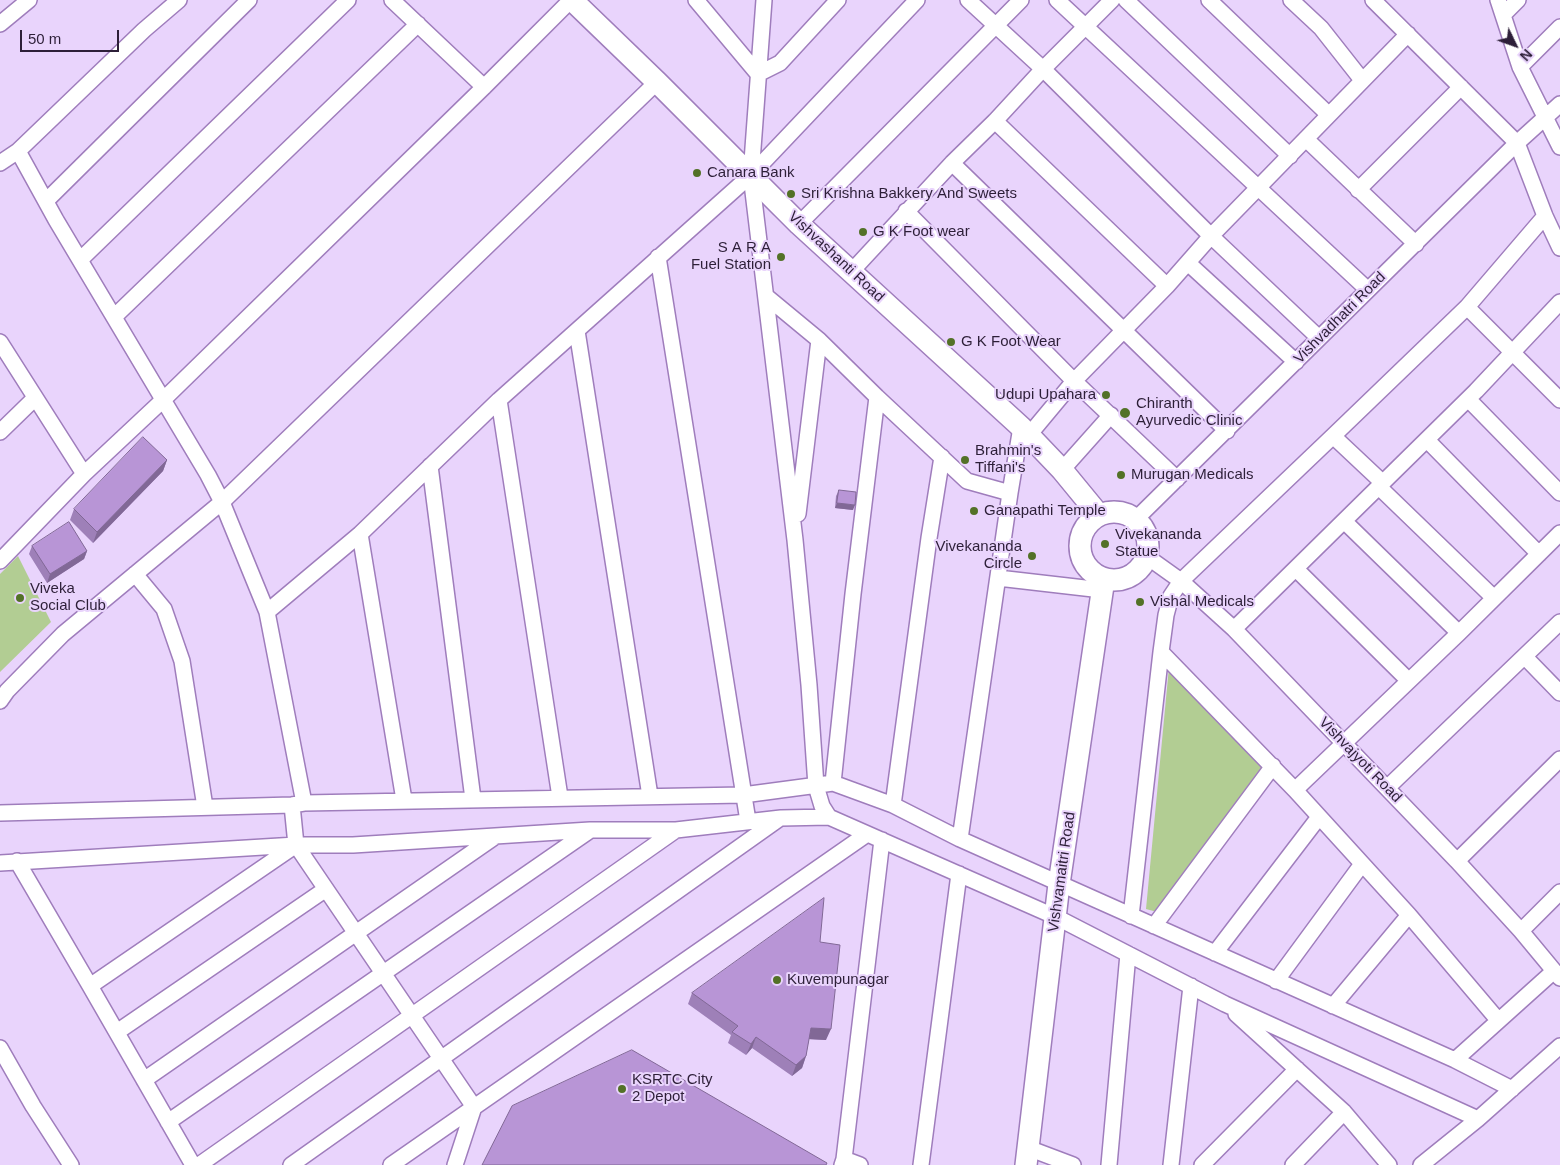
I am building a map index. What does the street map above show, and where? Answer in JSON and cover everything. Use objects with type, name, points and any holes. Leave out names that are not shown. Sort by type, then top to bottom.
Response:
[{"type":"street","points":[[0,24],[29,0]]},
{"type":"street","points":[[0,163],[18,151],[144,30],[179,0]]},
{"type":"street","points":[[46,201],[249,0]]},
{"type":"street","points":[[80,260],[348,0]]},
{"type":"street","points":[[392,0],[484,87]]},
{"type":"street","points":[[0,562],[84,474],[163,400],[571,0]]},
{"type":"street","name":"Vishvashanti Road","points":[[571,0],[752,175],[799,224],[1025,431],[1062,470],[1099,515]]},
{"type":"street","points":[[764,0],[752,175],[795,540],[809,685],[816,786],[822,806],[829,817]]},
{"type":"street","points":[[758,74],[780,63],[838,0]]},
{"type":"street","points":[[267,612],[360,534],[499,400],[752,175],[916,0]]},
{"type":"street","points":[[968,0],[1043,69],[1211,236],[1319,338]]},
{"type":"street","points":[[799,224],[1021,0]]},
{"type":"street","points":[[1056,0],[1368,290]]},
{"type":"street","points":[[851,272],[952,163],[1112,0]]},
{"type":"street","points":[[1126,0],[1290,156]]},
{"type":"street","points":[[1209,0],[1329,115]]},
{"type":"street","points":[[1291,0],[1320,28],[1362,80]]},
{"type":"street","points":[[1373,0],[1517,143],[1545,216],[1560,248]]},
{"type":"street","points":[[1498,0],[1520,67],[1560,147]]},
{"type":"street","points":[[1503,15],[1518,0]]},
{"type":"street","points":[[701,2],[758,74]]},
{"type":"street","points":[[114,317],[418,24]]},
{"type":"street","points":[[1520,67],[1560,27]]},
{"type":"street","points":[[960,839],[1010,493],[1025,431],[1167,286],[1211,236],[1259,189],[1408,34]]},
{"type":"street","points":[[0,701],[7,691],[64,634],[222,502],[657,82]]},
{"type":"street","points":[[1358,190],[1461,87]]},
{"type":"street","name":"Vishvadhatri Road","points":[[1135,520],[1517,143],[1560,104]]},
{"type":"street","points":[[995,121],[1167,286]]},
{"type":"street","points":[[1306,140],[1416,244]]},
{"type":"street","points":[[18,151],[222,502],[267,612],[298,804],[296,845],[474,1107]]},
{"type":"street","points":[[952,163],[1227,431]]},
{"type":"street","points":[[906,211],[1074,381],[1112,415],[1177,479]]},
{"type":"street","points":[[1131,916],[1161,652],[1166,615],[1171,596],[1181,581],[1467,307],[1545,216]]},
{"type":"street","points":[[658,257],[748,821]]},
{"type":"street","points":[[1188,263],[1296,362]]},
{"type":"street","points":[[767,297],[819,340],[967,481],[1010,493]]},
{"type":"street","points":[[1234,629],[1468,399],[1560,302]]},
{"type":"street","points":[[1467,307],[1560,400]]},
{"type":"street","points":[[577,331],[650,796]]},
{"type":"street","points":[[795,540],[819,340]]},
{"type":"street","points":[[0,342],[84,474]]},
{"type":"street","points":[[833,784],[854,584],[877,397]]},
{"type":"street","points":[[0,432],[35,398]]},
{"type":"street","points":[[1468,399],[1560,492]]},
{"type":"street","points":[[499,400],[560,798]]},
{"type":"street","points":[[1062,470],[1112,415]]},
{"type":"street","points":[[1333,436],[1494,598]]},
{"type":"street","points":[[1427,440],[1540,554]]},
{"type":"street","points":[[893,806],[929,538],[942,457]]},
{"type":"street","points":[[430,466],[473,799]]},
{"type":"street","points":[[998,578],[1103,584],[1123,579],[1133,574],[1141,566],[1146,556],[1148,545],[1146,534],[1140,524],[1122,512],[1110,512],[1099,515],[1090,521],[1083,530],[1079,541],[1083,563],[1103,584]]},
{"type":"street","points":[[1344,521],[1459,633]]},
{"type":"street","points":[[1295,790],[1560,533]]},
{"type":"street","points":[[360,534],[404,800]]},
{"type":"street","name":"Vishvajyoti Road","points":[[1146,556],[1181,581],[1234,629],[1457,861],[1521,931],[1557,974]]},
{"type":"street","points":[[1296,568],[1408,680]]},
{"type":"street","points":[[135,574],[164,609],[182,661],[205,807]]},
{"type":"street","name":"Vishvamaitri Road","points":[[1027,1157],[1059,884],[1103,584]]},
{"type":"street","points":[[1387,788],[1560,622]]},
{"type":"street","points":[[1161,652],[1273,766],[1409,914],[1498,1020]]},
{"type":"street","points":[[1525,657],[1560,693]]},
{"type":"street","points":[[1457,861],[1560,759]]},
{"type":"street","points":[[1154,926],[1273,766]]},
{"type":"street","points":[[0,813],[404,800],[743,795],[833,784],[893,806],[1059,884],[1455,1060],[1512,1089]]},
{"type":"street","points":[[1215,953],[1319,816]]},
{"type":"street","points":[[0,862],[296,845],[353,845],[590,830],[676,830],[780,818],[829,817],[1056,917],[1225,1004],[1478,1119]]},
{"type":"street","points":[[291,1165],[780,818]]},
{"type":"street","points":[[168,1122],[590,830]]},
{"type":"street","points":[[199,1165],[676,830]]},
{"type":"street","points":[[391,1165],[867,834]]},
{"type":"street","points":[[144,1080],[494,837]]},
{"type":"street","points":[[860,1165],[843,1162],[882,840]]},
{"type":"street","points":[[90,986],[296,845]]},
{"type":"street","points":[[17,861],[192,1165]]},
{"type":"street","points":[[1276,980],[1362,864]]},
{"type":"street","points":[[921,1165],[958,874]]},
{"type":"street","points":[[117,1032],[326,889]]},
{"type":"street","points":[[1521,931],[1560,892]]},
{"type":"street","points":[[1333,1006],[1409,914]]},
{"type":"street","points":[[1109,1165],[1128,954]]},
{"type":"street","points":[[1455,1060],[1498,1020],[1557,974]]},
{"type":"street","points":[[1171,1165],[1191,986]]},
{"type":"street","points":[[1225,1004],[1344,1112],[1389,1165]]},
{"type":"street","points":[[1421,1165],[1478,1119],[1560,1046]]},
{"type":"street","points":[[0,1048],[66,1163]]},
{"type":"street","points":[[1202,1165],[1297,1069]]},
{"type":"street","points":[[455,1165],[474,1107]]},
{"type":"street","points":[[1293,1165],[1344,1112]]},
{"type":"street","points":[[1027,1157],[1073,1165]]},
{"type":"green space","name":"Viveka Social Club","points":[[18,556],[51,622],[0,672],[0,574]]},
{"type":"green space","points":[[1169,667],[1263,769],[1157,912],[1146,909]]},
{"type":"building","points":[[143,437],[167,460],[97,532],[74,509]]},
{"type":"building","points":[[839,490],[856,492],[855,505],[837,503]]},
{"type":"building","points":[[69,522],[87,551],[50,574],[32,546]]},
{"type":"building","name":"Kuvempunagar","points":[[824,898],[820,942],[840,945],[831,1029],[811,1028],[806,1056],[796,1065],[756,1037],[751,1044],[732,1032],[738,1026],[692,993]]},
{"type":"building","name":"KSRTC City 2 Depot","points":[[632,1050],[827,1163],[826,1165],[482,1165],[512,1106]]},
{"type":"place","name":"Canara Bank","points":[[697,173]]},
{"type":"place","name":"Sri Krishna Bakkery And Sweets","points":[[791,194]]},
{"type":"place","name":"G K Foot wear","points":[[863,232]]},
{"type":"place","name":"S A R A Fuel Station","points":[[781,257]]},
{"type":"place","name":"G K Foot Wear","points":[[951,342]]},
{"type":"place","name":"Udupi Upahara","points":[[1106,395]]},
{"type":"place","name":"Chiranth Ayurvedic Clinic","points":[[1125,413]]},
{"type":"place","name":"Brahmin's Tiffani's","points":[[965,460]]},
{"type":"place","name":"Murugan Medicals","points":[[1121,475]]},
{"type":"place","name":"Ganapathi Temple","points":[[974,511]]},
{"type":"place","name":"Vivekananda Statue","points":[[1105,544]]},
{"type":"place","name":"Vivekananda Circle","points":[[1032,556]]},
{"type":"place","name":"Viveka Social Club","points":[[20,598]]},
{"type":"place","name":"Vishal Medicals","points":[[1140,602]]},
{"type":"place","name":"Kuvempunagar","points":[[777,980]]},
{"type":"place","name":"KSRTC City 2 Depot","points":[[622,1089]]}]
